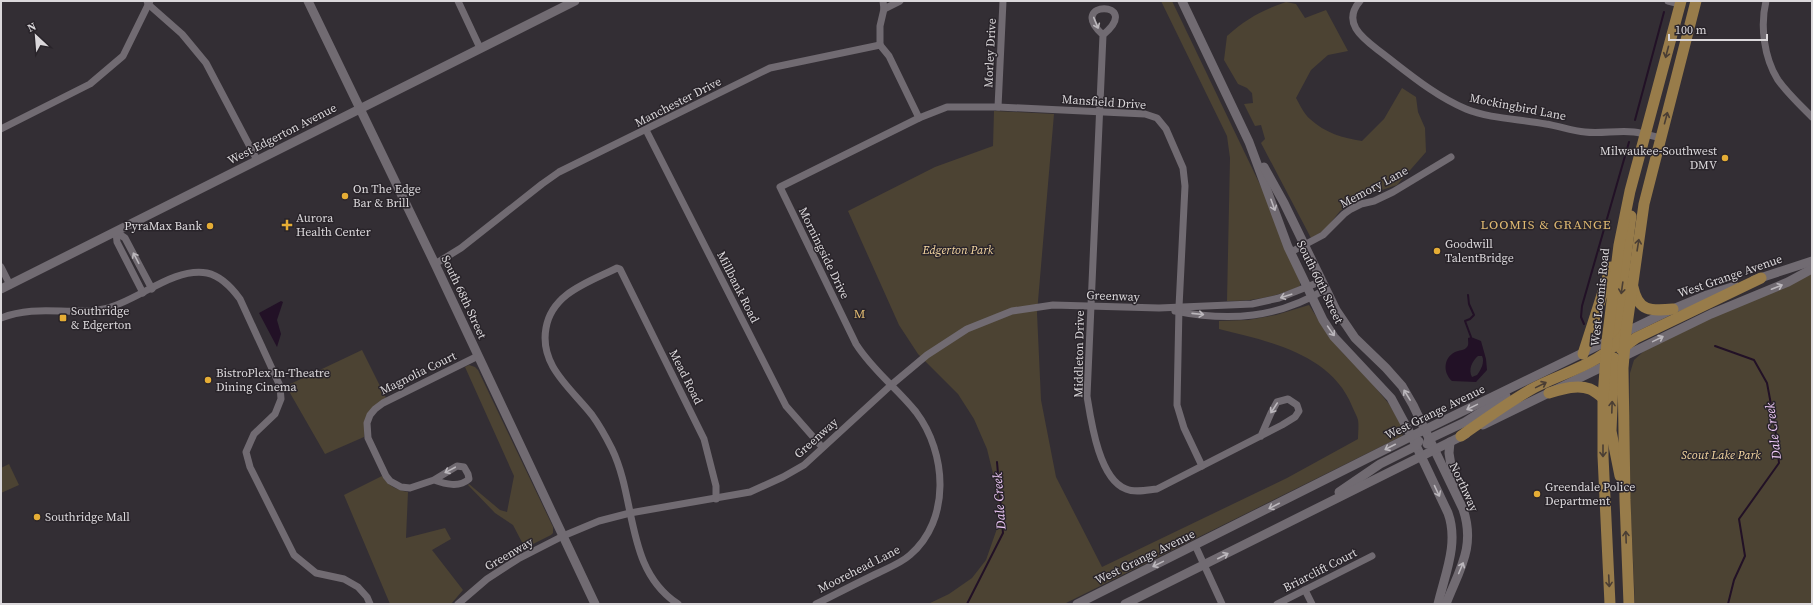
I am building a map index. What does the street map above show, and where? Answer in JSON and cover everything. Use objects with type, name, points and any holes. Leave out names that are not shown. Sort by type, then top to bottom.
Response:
[{"type":"main road","name":"West Loomis Road","points":[[1610,604],[1603,456],[1604,398],[1632,284],[1644,204],[1696,1]]},
{"type":"main road","name":"West Loomis Road","points":[[1616,349],[1619,245],[1634,180],[1680,3]]},
{"type":"main road","points":[[1629,604],[1625,500],[1612,443],[1611,431],[1617,326],[1628,244],[1634,180]]},
{"type":"main road","points":[[1583,354],[1619,245]]},
{"type":"main road","points":[[1461,436],[1529,390],[1761,278]]},
{"type":"main road","points":[[1632,284],[1636,298],[1640,305],[1646,309],[1654,311],[1673,309]]},
{"type":"main road","points":[[1549,392],[1570,387],[1590,389],[1604,398]]},
{"type":"street","name":"South 68th Street","points":[[308,1],[435,264],[595,604]]},
{"type":"street","points":[[458,1],[480,48]]},
{"type":"street","name":"West Edgerton Avenue","points":[[5,287],[575,1]]},
{"type":"street","points":[[900,1],[884,5],[880,26],[880,45],[889,56],[919,118]]},
{"type":"street","name":"Morley Drive","points":[[998,106],[1003,1]]},
{"type":"street","name":"South 60th Street","points":[[1182,1],[1249,142],[1284,203],[1336,310],[1355,338],[1402,386],[1413,405],[1433,450]]},
{"type":"street","name":"Mockingbird Lane","points":[[1360,1],[1356,6],[1353,16],[1354,23],[1359,34],[1438,95],[1467,109],[1487,114],[1565,127],[1582,132],[1599,134],[1633,132],[1660,138]]},
{"type":"street","points":[[1668,1],[1680,3]]},
{"type":"street","points":[[1766,1],[1763,23],[1765,42],[1770,61],[1778,78],[1787,91],[1812,117]]},
{"type":"street","points":[[1,129],[90,84],[123,56],[148,2],[182,34],[206,63],[257,160]]},
{"type":"street","name":"Middleton Drive","points":[[1103,35],[1087,396],[1092,429],[1104,464],[1112,479],[1126,489],[1140,491],[1157,489],[1202,466]]},
{"type":"street","name":"Manchester Drive","points":[[435,264],[462,248],[559,172],[770,68],[880,45]]},
{"type":"street","name":"Mansfield Drive","points":[[780,187],[919,118],[946,107],[998,106],[1145,114],[1157,118],[1166,129],[1183,168],[1185,186],[1179,310],[1177,405],[1184,428],[1202,466]]},
{"type":"street","name":"Millbank Road","points":[[646,130],[786,406],[822,447]]},
{"type":"street","name":"South 60th Street","points":[[1249,142],[1291,252],[1323,320],[1334,337],[1391,398],[1421,456]]},
{"type":"street","name":"Memory Lane","points":[[1291,252],[1323,235],[1351,209],[1374,201],[1393,192],[1451,157]]},
{"type":"street","name":"Morningside Drive","points":[[780,187],[856,344],[867,361],[890,386]]},
{"type":"street","points":[[116,232],[126,238],[152,289]]},
{"type":"street","points":[[116,232],[117,242],[142,294]]},
{"type":"street","name":"West Grange Avenue","points":[[1126,604],[1549,392],[1616,349],[1673,309],[1707,295],[1812,261]]},
{"type":"street","points":[[1,267],[5,287]]},
{"type":"street","name":"Mead Road","points":[[630,513],[619,464],[603,430],[592,415],[556,374],[548,358],[545,344],[546,328],[550,312],[558,302],[570,292],[617,268],[620,269],[704,440],[716,486],[716,499]]},
{"type":"street","name":"West Grange Avenue","points":[[1077,604],[1425,430],[1583,354],[1616,349],[1711,314],[1788,282],[1812,269]]},
{"type":"street","points":[[1,318],[28,311],[86,311],[104,309],[121,304],[180,275],[193,273],[208,273],[222,280],[233,288],[240,299],[280,386],[281,399],[275,414],[254,434],[246,452],[250,467],[294,555],[316,573],[344,579],[358,587],[367,597],[370,604]]},
{"type":"street","name":"Greenway","points":[[1179,310],[1264,302],[1307,288],[1324,285]]},
{"type":"street","name":"Greenway","points":[[458,604],[487,579],[518,559],[562,536],[599,521],[630,513],[750,492],[783,477],[804,465],[890,386],[927,355],[967,329],[1012,311],[1053,305],[1159,308],[1227,317],[1252,316],[1284,309],[1312,297],[1324,285]]},
{"type":"street","name":"Magnolia Court","points":[[434,480],[410,488],[401,487],[390,481],[386,476],[368,438],[367,431],[370,415],[383,403],[478,356]]},
{"type":"street","points":[[1438,604],[1452,545],[1452,523],[1421,456],[1429,439],[1476,416],[1533,378]]},
{"type":"street","name":"Moorehead Lane","points":[[816,604],[908,557],[920,546],[929,533],[935,517],[941,483],[934,445],[924,425],[915,412],[890,386]]},
{"type":"street","points":[[1202,466],[1261,436],[1295,417],[1299,411],[1297,405],[1288,399],[1278,402],[1271,413],[1261,436]]},
{"type":"street","points":[[1312,511],[1380,464],[1416,446],[1425,430]]},
{"type":"street","points":[[1450,442],[1452,477],[1456,495]]},
{"type":"street","name":"Northway","points":[[1433,450],[1456,495],[1468,525],[1467,552],[1446,604]]},
{"type":"street","points":[[630,513],[640,554],[651,578],[665,595],[678,604]]},
{"type":"street","points":[[1195,546],[1222,604]]},
{"type":"street","name":"Briarclift Court","points":[[1278,604],[1372,556]]},
{"type":"street","points":[[1305,590],[1312,604]]},
{"type":"green space","points":[[1161,1],[1172,1],[1264,193],[1300,282],[1300,286],[1264,298],[1227,301],[1230,158],[1227,136]]},
{"type":"green space","points":[[1286,2],[1296,4],[1305,18],[1326,10],[1348,51],[1328,55],[1311,70],[1296,98],[1310,119],[1322,128],[1334,134],[1362,141],[1384,119],[1402,88],[1416,97],[1418,112],[1425,128],[1426,152],[1397,185],[1361,197],[1340,211],[1325,230],[1311,238],[1261,143],[1265,139],[1261,125],[1255,126],[1244,104],[1253,103],[1252,93],[1247,88],[1238,84],[1224,60],[1227,36],[1255,16],[1269,8]]},
{"type":"green space","name":"Edgerton Park","points":[[994,111],[1054,114],[1037,313],[1041,400],[1056,477],[1102,567],[1287,478],[1358,439],[1358,420],[1352,406],[1342,388],[1329,374],[1314,362],[1296,352],[1258,339],[1219,329],[1219,321],[1248,320],[1276,315],[1309,305],[1328,335],[1389,404],[1404,430],[1402,436],[1064,604],[928,604],[949,594],[972,578],[986,560],[1000,520],[997,490],[987,449],[974,419],[958,394],[918,354],[899,325],[848,211],[935,167],[993,146]]},
{"type":"green space","name":"Scout Lake Park","points":[[1812,274],[1812,604],[1635,604],[1630,495],[1629,416],[1630,373],[1634,360],[1644,351],[1693,326]]},
{"type":"green space","points":[[362,350],[386,398],[365,422],[364,437],[325,454],[286,386]]},
{"type":"green space","points":[[469,365],[478,370],[553,527],[553,533],[551,535],[525,548],[513,525],[495,513],[468,485],[469,484],[500,510],[507,512],[514,476],[465,367]]},
{"type":"green space","points":[[9,464],[19,485],[1,493],[1,468]]},
{"type":"green space","points":[[382,476],[393,487],[408,492],[406,538],[445,528],[451,539],[432,550],[463,590],[451,604],[390,604],[344,495]]},
{"type":"shaded area","points":[[281,301],[283,302],[277,320],[281,334],[277,347],[259,313]]},
{"type":"shaded area","points":[[1471,337],[1481,341],[1486,359],[1487,370],[1476,382],[1452,381],[1447,374],[1446,362],[1455,352],[1467,347],[1468,338]],"holes":[[[1478,356],[1482,356],[1483,363],[1481,368],[1477,375],[1472,377],[1470,371],[1472,363]]]},
{"type":"waterway","points":[[1635,120],[1664,12]]},
{"type":"waterway","points":[[1584,324],[1581,317],[1582,306],[1629,142]]},
{"type":"waterway","points":[[1468,295],[1469,304],[1474,315],[1465,321],[1471,337]]},
{"type":"waterway","name":"Dale Creek","points":[[1715,346],[1754,360],[1767,383],[1775,426],[1779,463],[1739,519],[1745,556],[1734,580],[1728,604]]},
{"type":"waterway","name":"Dale Creek","points":[[967,604],[1003,533],[997,462]]},
{"type":"place","name":"Milwaukee-Southwest DMV","points":[[1725,158]]},
{"type":"place","name":"On The Edge Bar & Brill","points":[[345,196]]},
{"type":"place","name":"Aurora Health Center","points":[[287,225]]},
{"type":"place","name":"PyraMax Bank","points":[[210,226]]},
{"type":"place","name":"Goodwill TalentBridge","points":[[1437,251]]},
{"type":"place","name":"Southridge & Edgerton","points":[[63,318]]},
{"type":"place","name":"BistroPlex In-Theatre Dining Cinema","points":[[208,380]]},
{"type":"place","name":"Greendale Police Department","points":[[1537,494]]},
{"type":"place","name":"Southridge Mall","points":[[37,517]]},
{"type":"district","name":"LOOMIS & GRANGE","points":[[1546,224]]},
{"type":"district","name":"M","points":[[860,313]]}]
